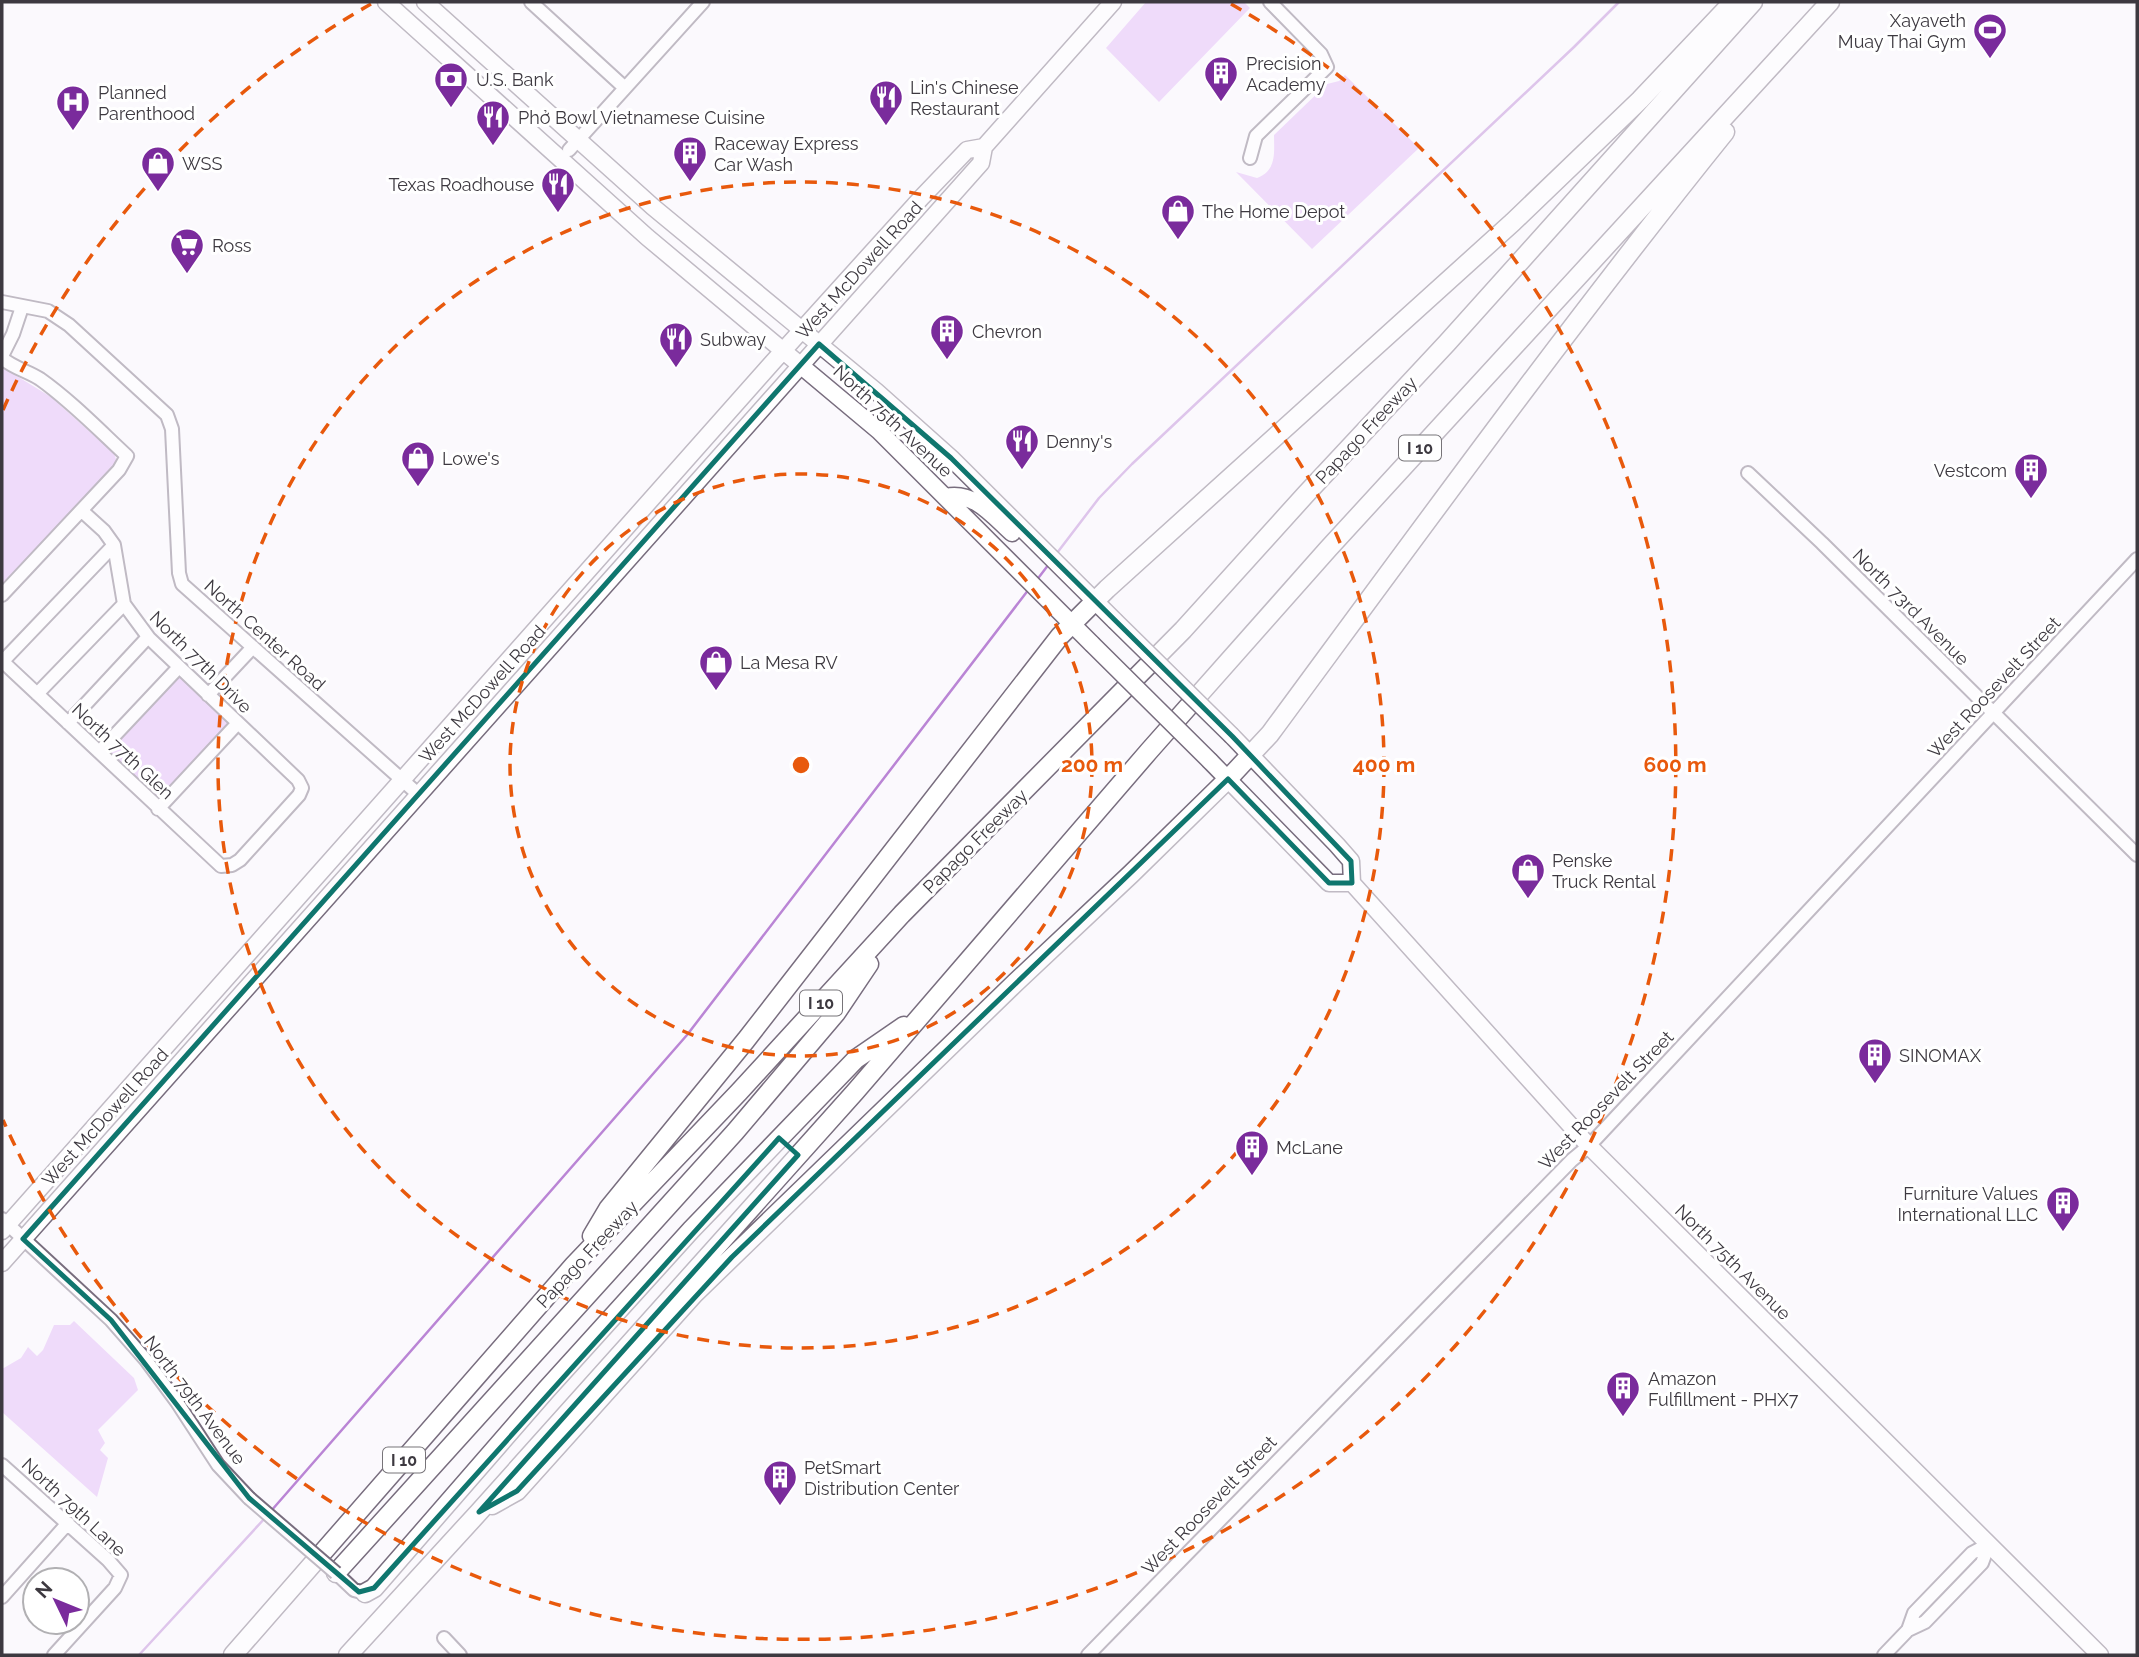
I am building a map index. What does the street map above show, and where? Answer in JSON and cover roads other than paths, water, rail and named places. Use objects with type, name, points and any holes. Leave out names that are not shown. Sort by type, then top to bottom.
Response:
[{"type":"highway","points":[[574,1265],[608,1209],[746,1040],[1060,636],[1095,601],[1504,230],[1640,100],[1733,2]]},
{"type":"highway","name":"Papago Freeway","points":[[233,1655],[574,1265],[902,914],[1183,630],[1447,343],[1753,2]]},
{"type":"highway","points":[[480,1512],[517,1491],[694,1294],[1228,779],[1270,734],[1632,247],[1830,2]]},
{"type":"highway","name":"I 10","points":[[348,1655],[480,1512],[926,1010],[1149,751],[1328,549],[1830,2]]},
{"type":"highway","points":[[335,1573],[735,1132],[836,1013],[902,914]]},
{"type":"highway","points":[[365,1593],[374,1588],[691,1230],[856,1059],[926,1010]]},
{"type":"main road","name":"North 75th Avenue","points":[[386,2],[647,236],[879,430],[1329,883],[1352,883]]},
{"type":"main road","name":"North 75th Avenue","points":[[425,2],[573,145],[653,206],[951,458],[1065,570],[1232,736],[1351,861],[1352,883],[1589,1146],[2100,1655]]},
{"type":"main road","name":"West McDowell Road","points":[[2,1263],[981,163],[984,147],[1104,5]]},
{"type":"main road","name":"West McDowell Road","points":[[4,1225],[801,330],[967,150],[984,147]]},
{"type":"main road","points":[[946,497],[958,496],[978,503],[1016,537],[1038,545]]},
{"type":"main road","points":[[241,961],[257,977]]},
{"type":"main road","points":[[160,1086],[160,1072],[197,1027],[204,1003]]},
{"type":"street","points":[[531,2],[625,88]]},
{"type":"street","points":[[1250,158],[1256,136],[1328,67],[1321,54],[1270,2]]},
{"type":"street","points":[[573,145],[701,3]]},
{"type":"street","name":"North Center Road","points":[[2,302],[48,311],[69,325],[167,415],[172,429],[179,573],[182,584],[418,794]]},
{"type":"street","points":[[2,595],[119,470],[127,456],[56,392],[37,377],[10,365],[2,357],[22,307]]},
{"type":"street","name":"North 73rd Avenue","points":[[1748,473],[2137,855]]},
{"type":"street","points":[[2,661],[114,545],[104,531],[82,511]]},
{"type":"street","name":"North 77th Drive","points":[[114,545],[124,604],[148,637],[298,780],[302,788],[299,795],[240,860],[232,865],[220,866]]},
{"type":"street","name":"West Roosevelt Street","points":[[1088,1655],[1572,1160],[1589,1146],[2137,559]]},
{"type":"street","points":[[37,694],[124,604]]},
{"type":"street","points":[[68,723],[148,637]]},
{"type":"street","points":[[208,695],[253,647]]},
{"type":"street","name":"North 77th Glen","points":[[2,661],[220,866]]},
{"type":"street","points":[[99,752],[179,667]]},
{"type":"street","points":[[158,809],[238,723]]},
{"type":"street","name":"North 79th Avenue","points":[[4,1225],[23,1239],[111,1320],[169,1391],[218,1465],[249,1498],[355,1590],[365,1593]]},
{"type":"street","name":"North 79th Lane","points":[[4,1473],[68,1523],[108,1560],[121,1576],[115,1588],[54,1655]]},
{"type":"street","points":[[2,1597],[68,1523]]},
{"type":"street","points":[[1884,1655],[1909,1630],[1914,1613],[1944,1593],[1972,1553],[1989,1544]]},
{"type":"street","points":[[444,1638],[460,1655]]},
{"type":"waterway","points":[[1057,553],[1099,498],[1132,464],[1619,2]]},
{"type":"waterway","points":[[1036,581],[1049,564]]},
{"type":"waterway","points":[[271,1511],[687,1035],[1029,589]]},
{"type":"waterway","points":[[139,1655],[265,1518]]},
{"type":"place","name":"Xayaveth Muay Thai Gym","points":[[1990,60]]},
{"type":"place","name":"Precision Academy","points":[[1221,103]]},
{"type":"place","name":"U.S. Bank","points":[[451,109]]},
{"type":"place","name":"Lin's Chinese Restaurant","points":[[886,127]]},
{"type":"place","name":"Planned Parenthood","points":[[73,132]]},
{"type":"place","name":"Phở Bowl Vietnamese Cuisine","points":[[493,147]]},
{"type":"place","name":"Raceway Express Car Wash","points":[[690,183]]},
{"type":"place","name":"WSS","points":[[158,193]]},
{"type":"place","name":"Texas Roadhouse","points":[[558,214]]},
{"type":"place","name":"The Home Depot","points":[[1178,241]]},
{"type":"place","name":"Ross","points":[[187,275]]},
{"type":"place","name":"Chevron","points":[[947,361]]},
{"type":"place","name":"Subway","points":[[676,369]]},
{"type":"place","name":"Denny's","points":[[1022,471]]},
{"type":"place","name":"Lowe's","points":[[418,488]]},
{"type":"place","name":"Vestcom","points":[[2031,500]]},
{"type":"place","name":"La Mesa RV","points":[[716,692]]},
{"type":"place","name":"Penske Truck Rental","points":[[1528,900]]},
{"type":"place","name":"SINOMAX","points":[[1875,1085]]},
{"type":"place","name":"McLane","points":[[1252,1177]]},
{"type":"place","name":"Furniture Values International LLC","points":[[2063,1233]]},
{"type":"place","name":"Amazon Fulfillment - PHX7","points":[[1623,1418]]},
{"type":"place","name":"PetSmart Distribution Center","points":[[780,1507]]}]
